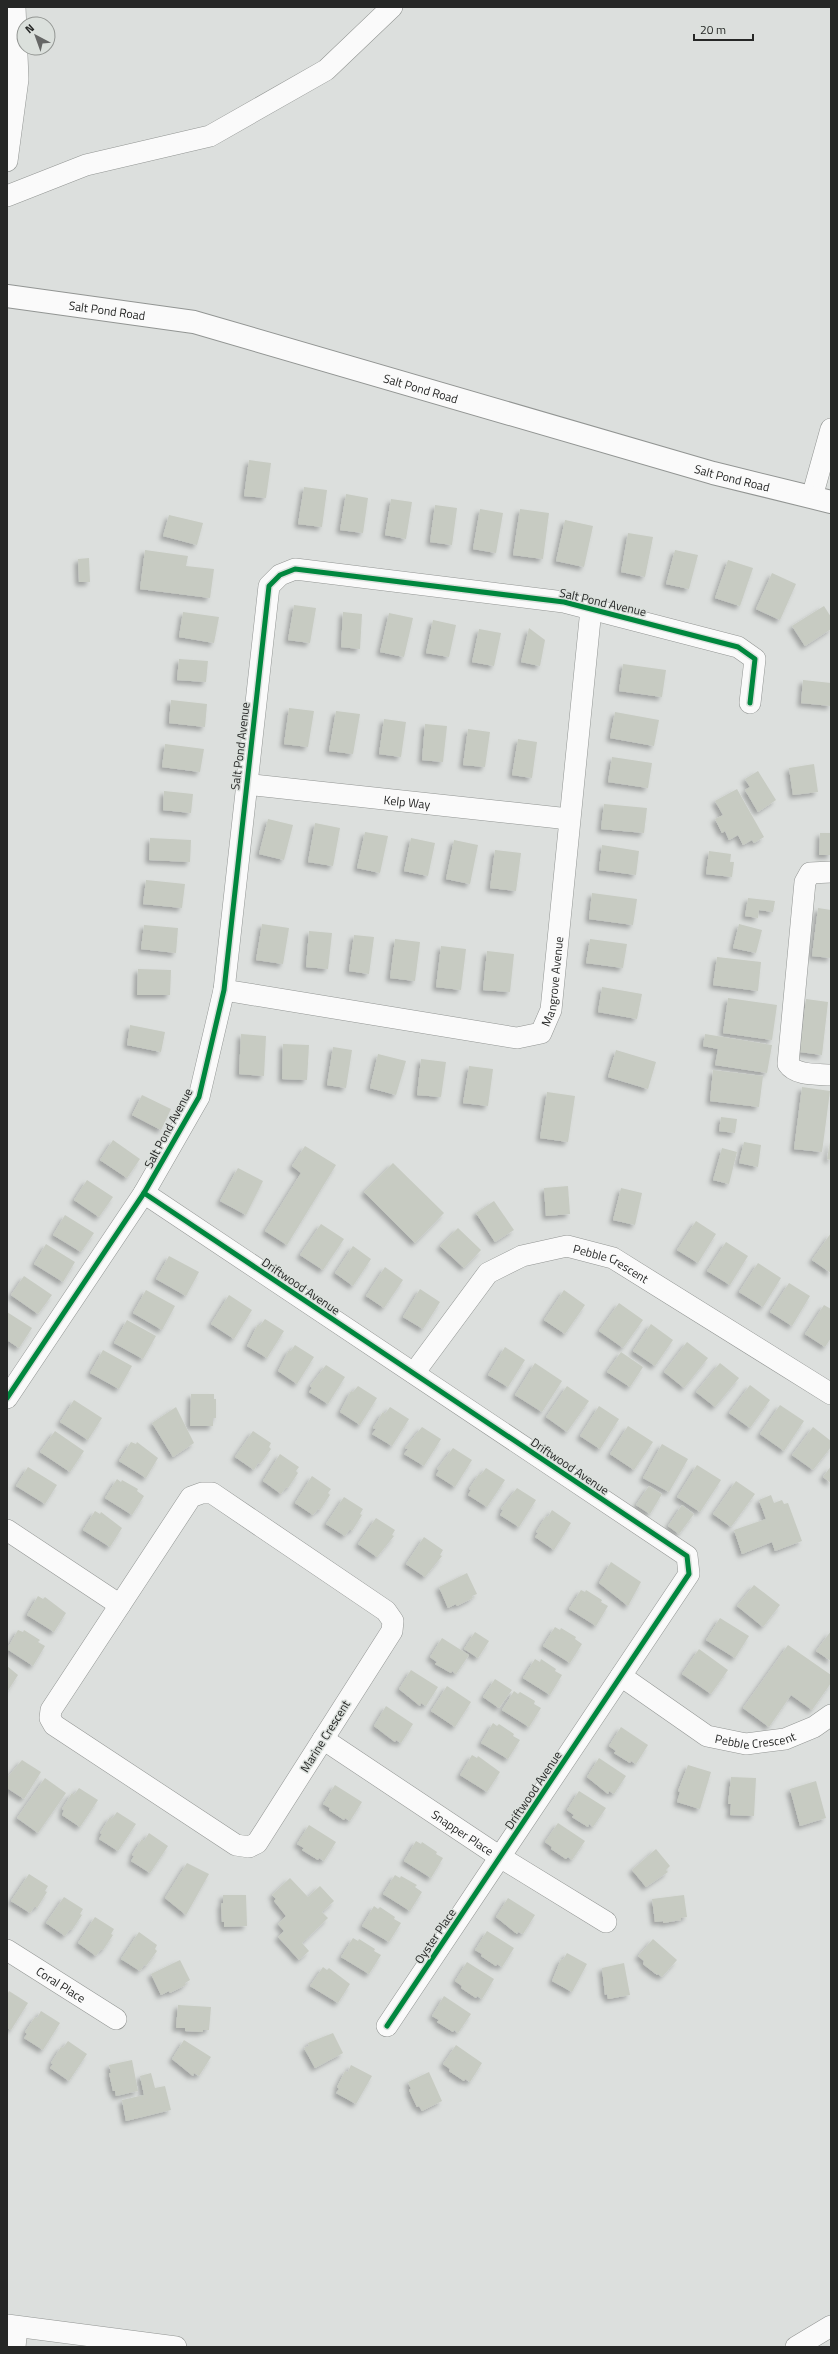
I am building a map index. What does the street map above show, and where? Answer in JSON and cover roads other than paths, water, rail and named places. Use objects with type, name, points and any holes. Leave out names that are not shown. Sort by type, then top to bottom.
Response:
[{"type":"street","points":[[7,161],[18,79],[15,7]]},
{"type":"street","points":[[7,196],[86,165],[210,136],[326,70],[392,7]]},
{"type":"street","name":"Salt Pond Road","points":[[7,296],[194,322],[705,471],[821,499]]},
{"type":"street","points":[[821,499],[831,429]]},
{"type":"street","name":"Salt Pond Avenue","points":[[7,1398],[144,1193],[199,1097],[224,990],[245,784],[269,586],[280,575],[295,569],[564,602],[738,646],[755,660],[750,703]]},
{"type":"street","name":"Mangrove Avenue","points":[[224,990],[517,1038],[541,1033],[551,1010],[591,609]]},
{"type":"street","name":"Kelp Way","points":[[245,784],[569,819]]},
{"type":"street","points":[[831,872],[810,873],[804,882],[788,1064],[792,1070],[799,1072],[831,1075]]},
{"type":"street","name":"Driftwood Avenue","points":[[144,1193],[687,1556],[689,1574],[500,1857]]},
{"type":"street","name":"Pebble Crescent","points":[[414,1374],[488,1273],[522,1256],[567,1246],[614,1258],[831,1394]]},
{"type":"street","name":"Marine Crescent","points":[[202,1493],[212,1493],[386,1611],[393,1621],[392,1630],[323,1739],[257,1843],[249,1847],[236,1845],[80,1742],[54,1724],[50,1718],[51,1710],[192,1497],[202,1493]]},
{"type":"street","points":[[7,1530],[120,1605]]},
{"type":"street","name":"Pebble Crescent","points":[[621,1676],[707,1736],[746,1744],[785,1739],[814,1727],[831,1715]]},
{"type":"street","name":"Snapper Place","points":[[323,1739],[500,1857],[606,1922]]},
{"type":"street","name":"Oyster Place","points":[[387,2026],[500,1857]]},
{"type":"street","name":"Coral Place","points":[[7,1950],[116,2019]]},
{"type":"street","points":[[14,2347],[12,2326],[176,2347]]},
{"type":"street","points":[[796,2347],[831,2326]]}]
